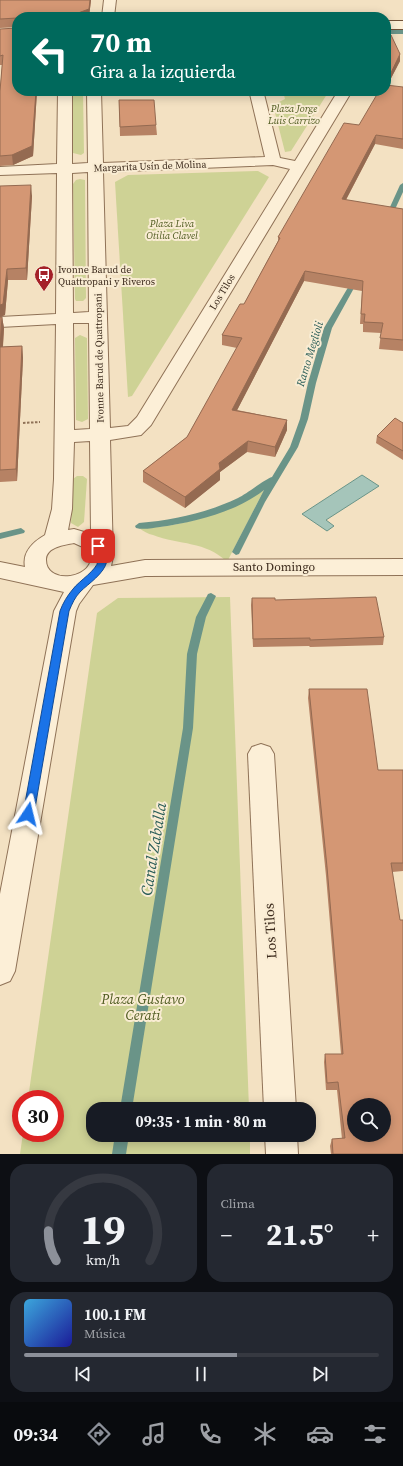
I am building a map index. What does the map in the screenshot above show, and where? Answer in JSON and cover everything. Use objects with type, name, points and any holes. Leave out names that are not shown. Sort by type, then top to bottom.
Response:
[{"type":"street","points":[[109,12],[110,0]]},
{"type":"street","points":[[391,25],[403,25]]},
{"type":"street","points":[[65,96],[64,479],[62,509],[47,544],[34,556],[36,572],[47,580],[60,594],[65,611]]},
{"type":"street","name":"Ivonne Barud de Quattropani","points":[[94,96],[102,553]]},
{"type":"street","points":[[257,96],[273,161]]},
{"type":"street","name":"Los Tilos","points":[[64,437],[134,431],[144,422],[342,96]]},
{"type":"street","name":"Margarita Usín de Molina","points":[[0,171],[273,161],[299,166]]},
{"type":"street","points":[[0,322],[98,317]]},
{"type":"street","points":[[0,971],[65,611],[69,601],[87,579],[96,573],[100,568],[103,561],[102,553],[91,541],[74,536],[47,544],[1,570]]},
{"type":"street","name":"Santo Domingo","points":[[102,553],[129,564],[145,568]]},
{"type":"street","name":"Santo Domingo","points":[[87,579],[145,568],[403,567]]},
{"type":"street","points":[[1,570],[68,584],[87,579]]},
{"type":"street","name":"Los Tilos","points":[[261,754],[280,1102]]},
{"type":"street","points":[[281,1142],[282,1154]]},
{"type":"green space","points":[[73,96],[83,96],[84,153],[81,155],[73,153]]},
{"type":"green space","name":"Plaza Jorge Luis Carrizo","points":[[284,96],[326,96],[291,151],[285,152],[273,105],[285,99]]},
{"type":"green space","name":"Plaza Liva Otilia Clavel","points":[[258,171],[269,177],[132,396],[128,397],[115,182],[128,175]]},
{"type":"green space","points":[[76,180],[85,180],[86,298],[83,301],[76,301],[73,184]]},
{"type":"green space","points":[[80,335],[87,338],[88,419],[82,422],[76,420],[75,338]]},
{"type":"green space","points":[[77,476],[83,476],[87,479],[84,522],[78,527],[71,523],[73,479]]},
{"type":"green space","points":[[264,490],[227,562],[210,550],[192,544],[151,535],[139,528],[171,525],[214,514],[245,501]]},
{"type":"green space","name":"Plaza Gustavo Cerati","points":[[230,597],[249,1102],[86,1102],[86,1142],[250,1142],[250,1154],[20,1154],[22,1142],[64,1142],[64,1090],[29,1090],[97,613],[118,598]]},
{"type":"water","points":[[362,475],[379,486],[326,520],[334,526],[327,531],[302,514]]},
{"type":"building","points":[[0,0],[90,0],[89,9],[81,12],[12,12],[12,18],[0,19]]},
{"type":"building","points":[[12,28],[12,96],[36,96],[32,146],[12,155],[0,156],[0,91],[3,55],[0,56],[0,29]]},
{"type":"building","points":[[391,35],[400,54],[391,73]]},
{"type":"building","points":[[391,86],[403,87],[403,139],[376,135],[342,199],[403,209],[403,340],[380,338],[383,323],[364,322],[365,314],[361,314],[363,281],[305,271],[232,410],[287,420],[275,447],[248,441],[219,463],[220,469],[185,497],[143,471],[187,437],[242,338],[222,335],[240,304],[244,304],[280,238],[278,237],[344,123],[359,125],[376,96],[391,96]]},
{"type":"building","points":[[119,100],[154,100],[156,125],[120,127]]},
{"type":"building","points":[[31,185],[26,268],[7,269],[3,304],[0,305],[0,186]]},
{"type":"building","points":[[0,317],[2,317],[0,347]]},
{"type":"building","points":[[22,346],[16,469],[0,470],[0,347]]},
{"type":"building","points":[[395,418],[403,423],[403,451],[377,436]]},
{"type":"building","points":[[376,597],[384,637],[310,640],[310,638],[253,639],[252,598],[275,598],[275,600]]},
{"type":"building","points":[[309,689],[367,689],[378,770],[403,770],[403,863],[391,863],[400,920],[403,920],[403,1154],[333,1154],[332,1139],[345,1138],[338,1082],[327,1083],[325,1054],[343,1054],[327,867]]},
{"type":"waterway","name":"Ramo Meglioli","points":[[391,32],[403,32]]},
{"type":"waterway","name":"Ramo Meglioli","points":[[388,218],[403,185]]},
{"type":"waterway","name":"Ramo Meglioli","points":[[236,552],[261,502],[294,447],[304,419],[312,383],[328,328],[356,279]]},
{"type":"waterway","name":"Canal Zaballa","points":[[139,526],[173,522],[209,513],[243,499],[271,480]]},
{"type":"waterway","name":"Canal Zaballa","points":[[0,536],[21,531]]},
{"type":"waterway","name":"Canal Zaballa","points":[[127,1102],[188,728],[192,654],[201,617],[211,596]]},
{"type":"waterway","name":"Canal Zaballa","points":[[119,1154],[121,1142]]},
{"type":"place","name":"Ivonne Barud de Quattropani y Riveros","points":[[44,292]]},
{"type":"route","points":[[28,814],[65,611],[69,601],[85,580],[96,573],[100,568],[103,561],[102,552],[98,546]]}]
